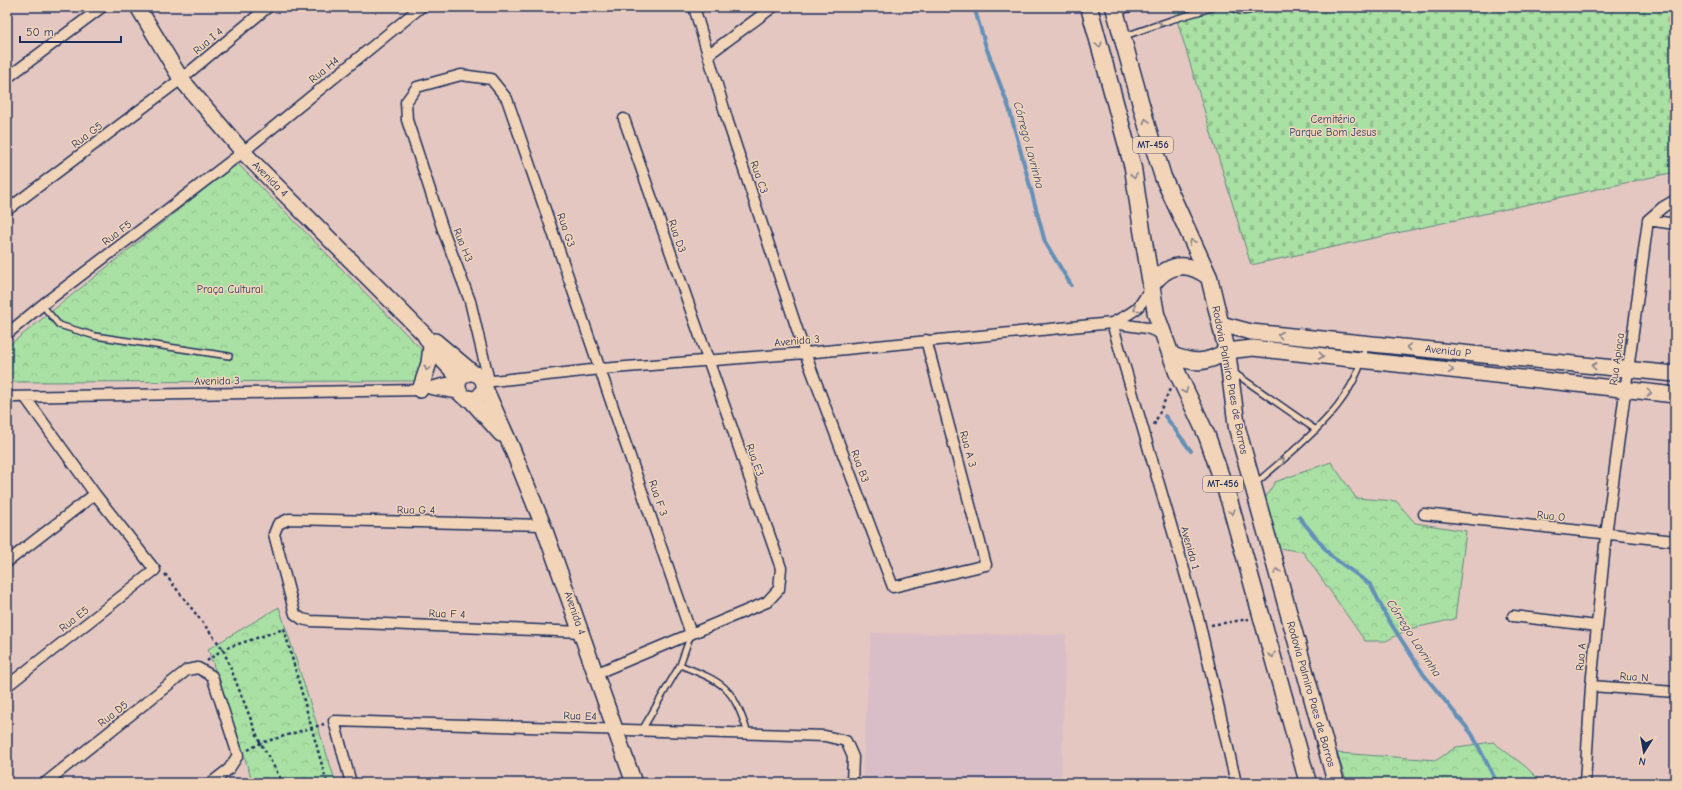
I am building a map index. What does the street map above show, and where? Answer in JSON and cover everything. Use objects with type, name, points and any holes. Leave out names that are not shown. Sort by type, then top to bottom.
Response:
[{"type":"main road","name":"MT-456","points":[[1088,7],[1133,168],[1156,314],[1177,372],[1207,436],[1229,500],[1308,783]]},
{"type":"main road","name":"Rodovia Palmiro Paes de Barros","points":[[1115,10],[1147,126],[1163,177],[1209,277],[1227,350],[1237,428],[1336,783]]},
{"type":"main road","points":[[1151,286],[1158,277],[1167,270],[1178,266],[1189,266],[1200,270],[1209,277]]},
{"type":"main road","points":[[1171,355],[1185,361],[1200,362],[1214,359],[1227,350]]},
{"type":"street","points":[[9,73],[102,7]]},
{"type":"street","name":"Avenida 4","points":[[138,7],[181,79],[242,152],[428,340],[442,346],[472,384],[511,446],[543,525],[634,783]]},
{"type":"street","name":"Rua I 4","points":[[181,79],[268,7]]},
{"type":"street","name":"Rua H4","points":[[242,152],[421,7]]},
{"type":"street","name":"Rua C3","points":[[694,7],[728,122],[805,353]]},
{"type":"street","points":[[709,54],[773,7]]},
{"type":"street","name":"Rua G3","points":[[407,120],[406,102],[417,87],[461,75],[492,79],[507,99],[601,369]]},
{"type":"street","name":"Rua G5","points":[[7,210],[181,79]]},
{"type":"street","name":"Rua D3","points":[[624,119],[708,360]]},
{"type":"street","name":"Rua H3","points":[[407,120],[443,230],[470,301],[472,384]]},
{"type":"street","name":"Rua F5","points":[[7,334],[42,305],[242,152]]},
{"type":"street","points":[[1648,220],[1663,207],[1675,200]]},
{"type":"street","points":[[1648,220],[1675,224]]},
{"type":"street","name":"Rua Apiaca","points":[[1606,534],[1624,390],[1648,220]]},
{"type":"street","points":[[1112,322],[1136,311],[1141,305],[1151,286]]},
{"type":"street","points":[[1112,322],[1142,327],[1163,334]]},
{"type":"street","name":"Avenida 3","points":[[7,397],[424,389],[601,369],[805,353],[1112,322]]},
{"type":"street","name":"Avenida 1","points":[[1112,322],[1200,627],[1236,783]]},
{"type":"street","name":"Avenida P","points":[[1221,324],[1251,332],[1675,374]]},
{"type":"street","points":[[424,389],[429,363],[428,340]]},
{"type":"street","name":"Rua A 3","points":[[893,587],[986,565],[926,340]]},
{"type":"street","name":"Avenida P","points":[[1227,350],[1253,348],[1675,395]]},
{"type":"street","name":"Rua B3","points":[[805,353],[893,587]]},
{"type":"street","name":"Rua E3","points":[[691,634],[767,602],[779,589],[781,568],[708,360]]},
{"type":"street","name":"Rua F 3","points":[[601,369],[691,634]]},
{"type":"street","points":[[26,397],[95,494],[155,570]]},
{"type":"street","points":[[7,562],[95,494]]},
{"type":"street","name":"Rua O","points":[[1424,514],[1675,541]]},
{"type":"street","name":"Rua G 4","points":[[311,621],[302,619],[295,614],[274,534],[278,524],[289,519],[543,525]]},
{"type":"street","name":"Rua A","points":[[1585,783],[1596,626],[1606,534]]},
{"type":"street","name":"Rua E5","points":[[7,686],[155,570]]},
{"type":"street","points":[[1513,616],[1596,626]]},
{"type":"street","name":"Rua F 4","points":[[311,621],[582,632]]},
{"type":"street","points":[[595,674],[691,634]]},
{"type":"street","points":[[198,668],[212,676],[238,756],[229,769],[211,783]]},
{"type":"street","name":"Rua D5","points":[[44,783],[187,670],[198,668]]},
{"type":"street","name":"Rua N","points":[[1591,686],[1675,692]]},
{"type":"street","points":[[334,721],[351,783]]},
{"type":"street","name":"Rua E4","points":[[334,721],[825,736],[846,742],[853,757],[852,783]]},
{"type":"lane","points":[[1115,10],[1136,7]]},
{"type":"lane","points":[[1122,37],[1215,7]]},
{"type":"lane","points":[[1232,7],[1236,10],[1248,12],[1259,7]]},
{"type":"lane","points":[[42,305],[59,325],[95,336],[230,356]]},
{"type":"lane","points":[[1252,486],[1316,430],[1335,408],[1351,384],[1363,360],[1366,343]]},
{"type":"lane","points":[[1229,369],[1316,430]]},
{"type":"lane","points":[[642,730],[680,665],[691,634]]},
{"type":"lane","points":[[680,665],[709,677],[729,692],[739,707],[748,733]]},
{"type":"path","points":[[1148,446],[1177,372]]},
{"type":"path","points":[[155,570],[160,567],[223,649],[261,743],[283,783]]},
{"type":"path","points":[[1200,627],[1262,617]]},
{"type":"path","points":[[198,668],[223,649],[284,629],[327,783]]},
{"type":"path","points":[[238,756],[261,743],[334,721]]},
{"type":"shaded area","points":[[871,633],[1066,635],[1061,783],[862,783]]},
{"type":"green space","name":"Cemitério Parque Bom Jesus","points":[[1173,7],[1675,7],[1675,172],[1251,265]]},
{"type":"green space","name":"Praça Cultural","points":[[237,163],[422,350],[424,357],[416,381],[7,382],[7,347]]},
{"type":"green space","points":[[1331,462],[1356,498],[1396,501],[1415,523],[1466,531],[1455,619],[1409,629],[1386,641],[1365,641],[1303,552],[1279,548],[1264,500],[1275,482]]},
{"type":"green space","points":[[279,607],[336,783],[253,783],[208,649]]},
{"type":"green space","points":[[1493,742],[1525,766],[1542,783],[1347,783],[1337,753],[1437,760],[1456,747]]},
{"type":"waterway","name":"Córrego Lavrinha","points":[[974,7],[986,47],[1009,108],[1045,242],[1071,285]]},
{"type":"waterway","name":"Córrego Lavrinha","points":[[1165,416],[1191,451]]},
{"type":"waterway","name":"Córrego Lavrinha","points":[[1299,517],[1331,556],[1371,585],[1386,616],[1424,675],[1472,734],[1497,783]]}]
